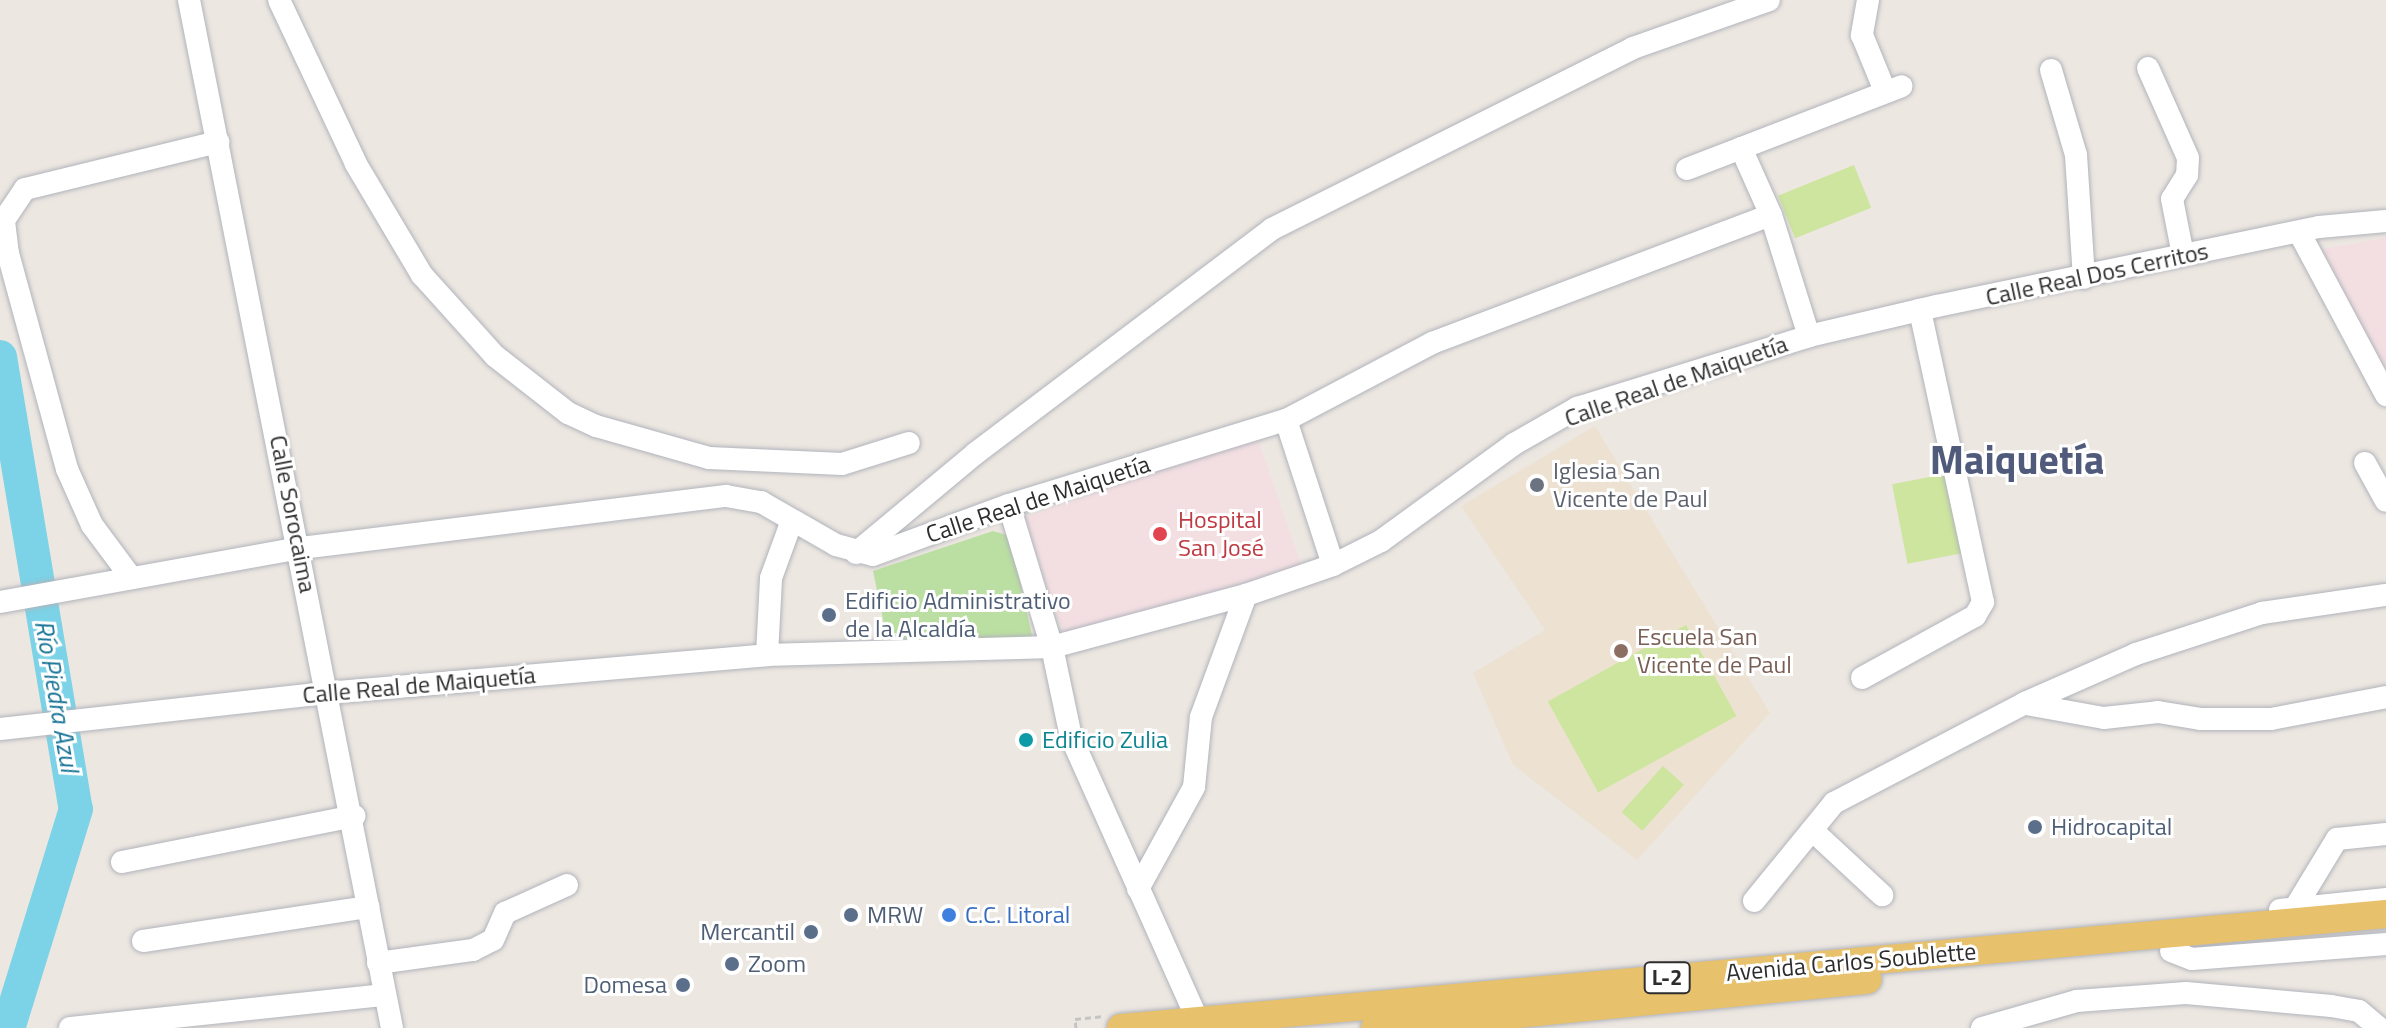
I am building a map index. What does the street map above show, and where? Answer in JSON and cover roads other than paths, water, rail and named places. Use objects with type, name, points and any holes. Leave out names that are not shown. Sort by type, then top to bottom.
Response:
[{"type":"main road","name":"L-2","points":[[2214,930],[2386,914]]},
{"type":"main road","name":"Avenida Carlos Soublette","points":[[1109,1022],[1197,1019],[2214,930]]},
{"type":"main road","name":"L-2","points":[[2171,951],[2386,930]]},
{"type":"main road","name":"Avenida Carlos Soublette","points":[[1375,1028],[1432,1025],[2171,951]]},
{"type":"street","name":"Calle Sorocaima","points":[[189,0],[301,548],[326,693],[354,816],[383,995],[392,1028]]},
{"type":"street","points":[[279,0],[356,164],[422,275],[495,356],[568,413],[709,458],[842,464],[909,443]]},
{"type":"street","points":[[0,602],[130,576],[301,548],[726,496],[761,502],[791,523],[856,553],[976,453],[1272,229],[1633,48],[1769,0]]},
{"type":"street","points":[[1687,169],[1894,89],[1862,35],[1868,0]]},
{"type":"street","points":[[2148,68],[2188,158],[2187,175],[2172,199],[2183,255]]},
{"type":"street","points":[[2051,70],[2076,155],[2084,278]]},
{"type":"street","points":[[130,576],[92,525],[67,469],[8,254],[4,220],[25,189],[218,142]]},
{"type":"street","points":[[1741,148],[1771,215]]},
{"type":"street","name":"Calle Real de Maiquetía","points":[[0,729],[326,693],[767,655],[1052,647],[1246,595],[1333,565],[1381,541],[1514,444],[1577,408],[1809,336],[1771,215],[1432,343],[1286,420],[1009,505],[873,555],[856,553]]},
{"type":"street","name":"Calle Real Dos Cerritos","points":[[1809,336],[2183,255],[2299,232],[2386,221]]},
{"type":"street","points":[[2299,232],[2386,395]]},
{"type":"street","points":[[1862,678],[1975,616],[1983,602],[1920,310]]},
{"type":"street","points":[[1286,420],[1333,565]]},
{"type":"street","points":[[2365,463],[2386,501]]},
{"type":"street","points":[[1009,505],[1052,647],[1071,737],[1197,1019]]},
{"type":"street","points":[[767,655],[771,578],[791,523]]},
{"type":"street","points":[[1138,889],[1194,787],[1201,717],[1246,595]]},
{"type":"street","points":[[1754,901],[1834,803],[2025,703],[2136,654],[2262,613],[2386,595]]},
{"type":"street","points":[[2025,703],[2104,718],[2158,712],[2201,719],[2271,719],[2386,697]]},
{"type":"street","points":[[122,862],[354,816]]},
{"type":"street","points":[[1812,830],[1882,895]]},
{"type":"street","points":[[2295,908],[2337,839],[2386,834]]},
{"type":"street","points":[[378,963],[473,950],[493,940],[505,913],[567,885]]},
{"type":"street","name":"Avenida Carlos Soublette","points":[[2214,930],[2295,908],[2386,899]]},
{"type":"street","points":[[143,941],[368,907]]},
{"type":"street","name":"Avenida Carlos Soublette","points":[[2171,951],[2192,959],[2386,944]]},
{"type":"street","points":[[2321,949],[2386,961]]},
{"type":"street","points":[[1982,1028],[2077,1001],[2186,993],[2359,1011],[2379,1028]]},
{"type":"street","points":[[70,1028],[383,995]]},
{"type":"waterway","name":"Río Piedra Azul","points":[[0,357],[76,809],[8,1028]]},
{"type":"place","name":"Iglesia San Vicente de Paul","points":[[1537,485]]},
{"type":"place","name":"Hospital San José","points":[[1160,534]]},
{"type":"place","name":"Edificio Administrativo de la Alcaldía","points":[[829,615]]},
{"type":"place","name":"Escuela San Vicente de Paul","points":[[1621,651]]},
{"type":"place","name":"Edificio Zulia","points":[[1026,740]]},
{"type":"place","name":"Hidrocapital","points":[[2035,827]]},
{"type":"place","name":"MRW","points":[[851,915]]},
{"type":"place","name":"C.C. Litoral","points":[[949,915]]},
{"type":"place","name":"Mercantil","points":[[811,932]]},
{"type":"place","name":"Zoom","points":[[732,964]]},
{"type":"place","name":"Domesa","points":[[683,985]]},
{"type":"district","name":"Maiquetía","points":[[2017,460]]}]
